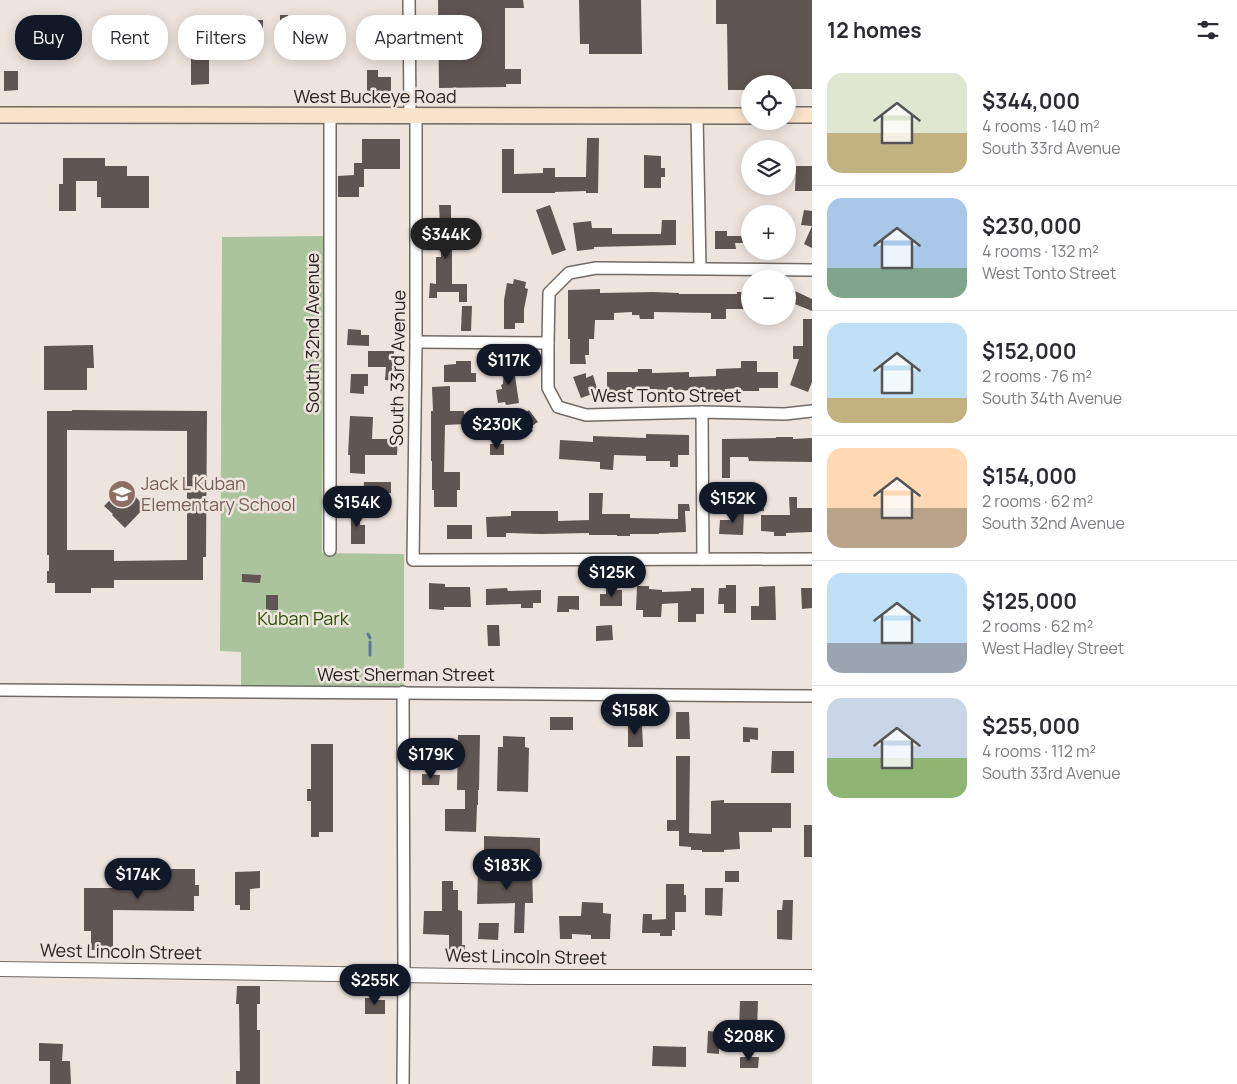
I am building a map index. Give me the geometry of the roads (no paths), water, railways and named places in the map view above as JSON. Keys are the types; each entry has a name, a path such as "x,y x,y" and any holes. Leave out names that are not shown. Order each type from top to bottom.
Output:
{"main road":[{"path":"796,115 812,115"},
{"name":"West Buckeye Road","path":"0,116 741,116"}],"street":[{"name":"South 33rd Avenue","path":"409,0 413,116 416,342 413,560 704,559"},
{"name":"South 32nd Avenue","path":"330,116 330,550"},
{"path":"697,116 700,268"},
{"name":"West Tonto Street","path":"812,270 596,268 569,273 549,293 548,343 548,388 558,407 586,415 702,412 785,414 812,411"},
{"path":"416,342 548,343"},
{"path":"702,412 704,559 812,559"},
{"name":"West Sherman Street","path":"0,690 812,696"},
{"path":"403,692 403,1084"},
{"name":"West Lincoln Street","path":"0,969 532,977 812,976"}],"waterway":[{"path":"368,634 370,638"},
{"path":"370,642 370,655"}],"place":[{"name":"Jack L Kuban Elementary School","path":"122,494"}],"park label":[{"name":"Kuban Park","path":"303,619"}]}
